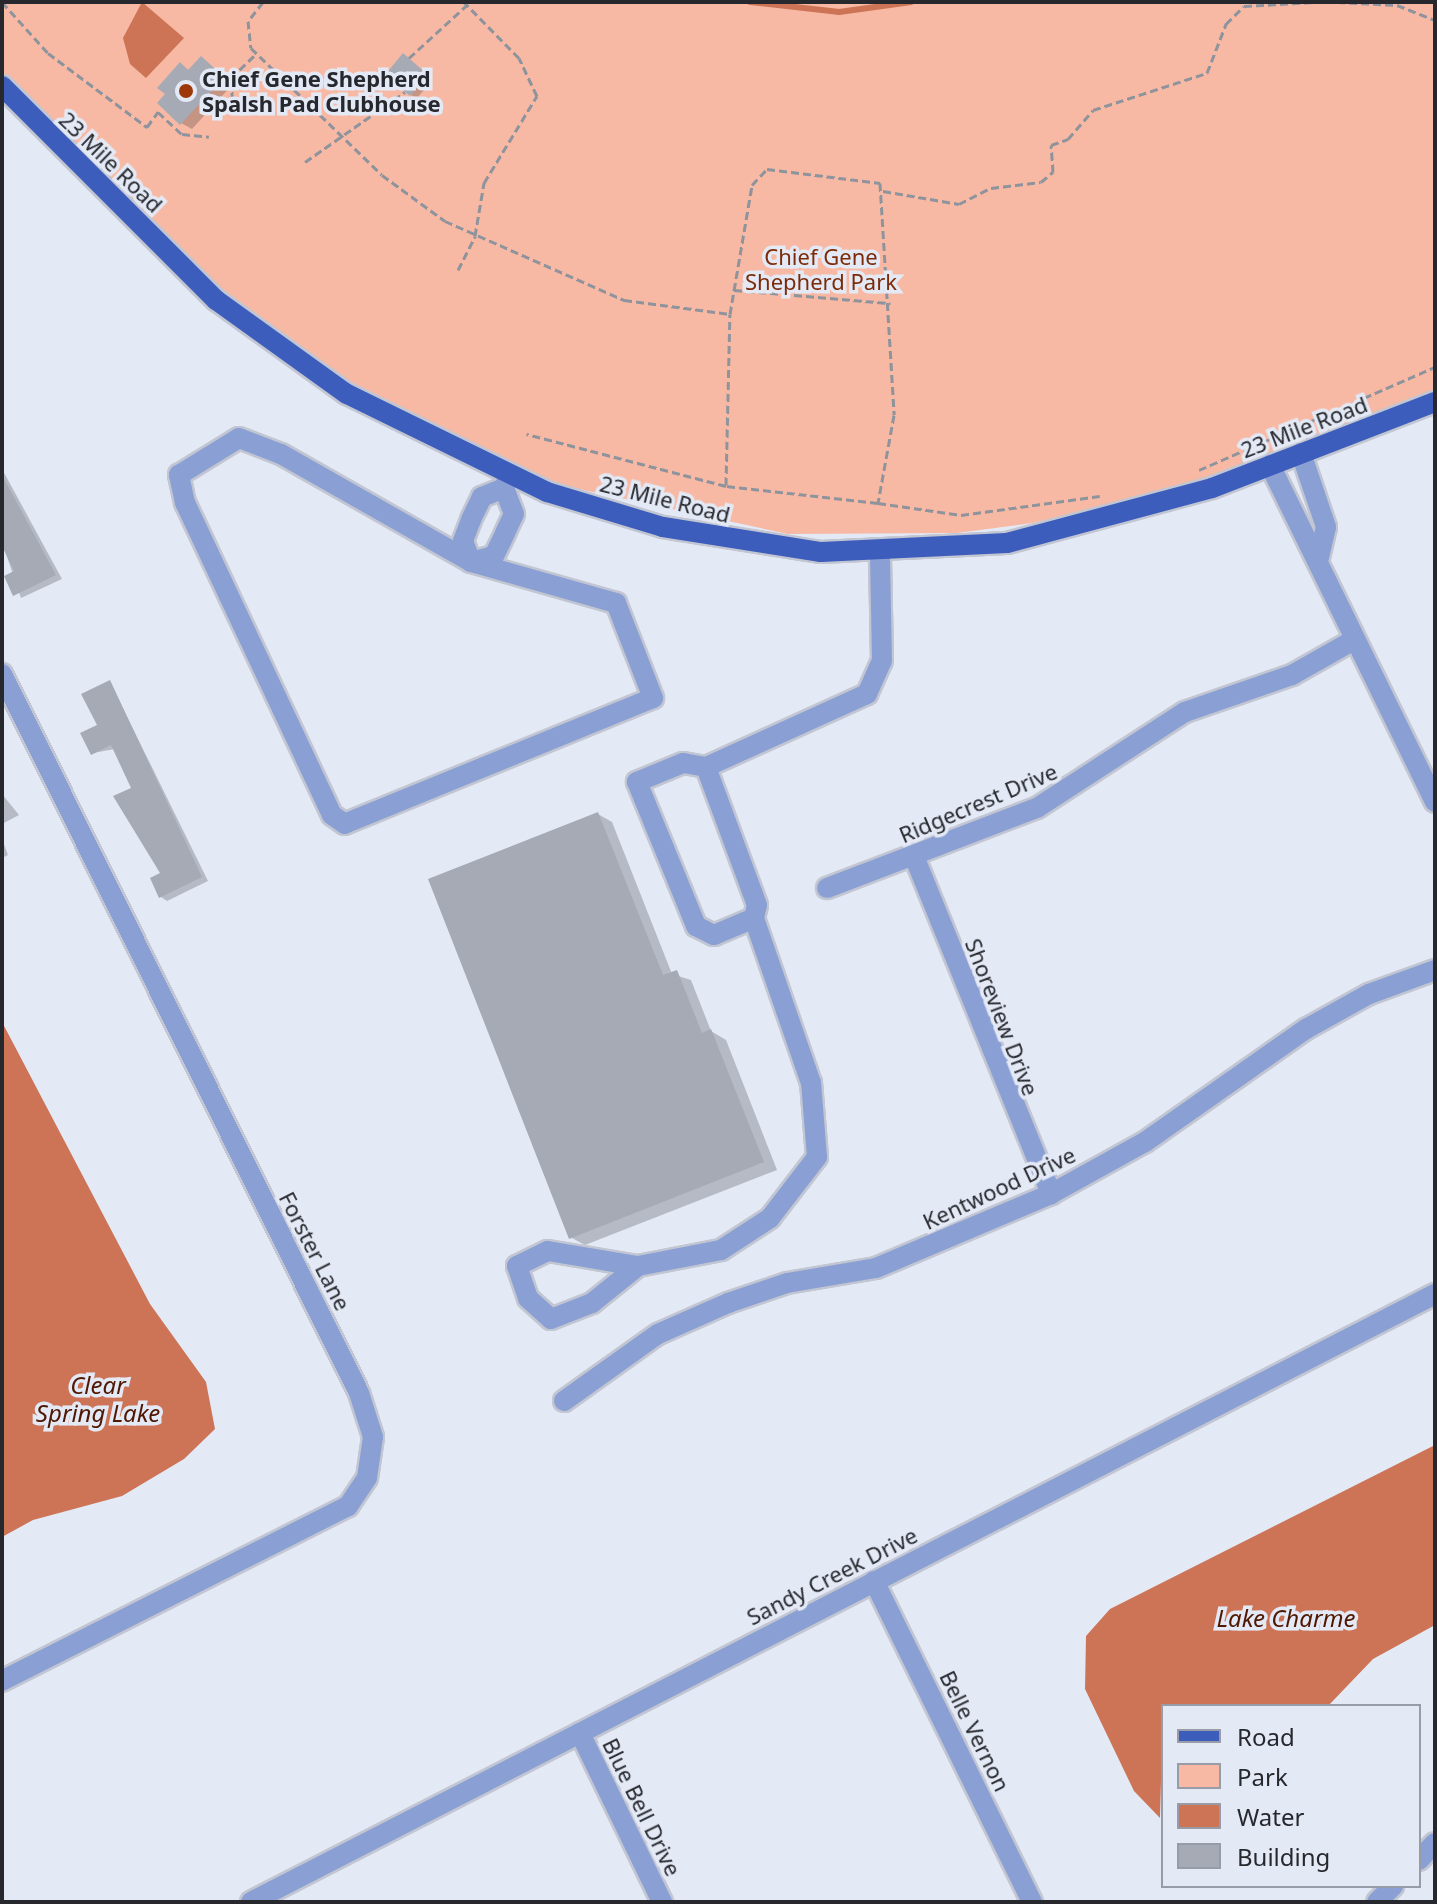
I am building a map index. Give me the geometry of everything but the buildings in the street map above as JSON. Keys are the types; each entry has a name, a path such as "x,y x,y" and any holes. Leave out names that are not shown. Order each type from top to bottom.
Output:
{"main road":[{"name":"23 Mile Road","path":"2,86 216,300 347,394 506,481 663,527 773,549 880,552 1056,534 1270,465 1435,402"}],"street":[{"path":"471,562 463,541 471,520 482,497 506,481 514,514 494,556 471,562 239,438 179,475 185,503 332,815 345,824 653,698 616,603 471,562"},
{"path":"1301,453 1326,527 1319,558"},
{"path":"1270,465 1301,539 1319,558 1352,641 1435,802"},
{"path":"754,918 714,935 696,926 637,782 683,763 706,767 867,694 882,661 880,552"},
{"name":"Ridgecrest Drive","path":"827,888 1037,808 1185,712 1292,675 1352,641"},
{"name":"Forster Lane","path":"2,674 359,1393 373,1437 367,1478 348,1506 2,1681"},
{"path":"638,1266 592,1303 551,1319 528,1298 517,1266 548,1251 638,1266 721,1250 770,1218 817,1157 811,1083 754,918 754,892 706,767"},
{"name":"Shoreview Drive","path":"914,856 1051,1194"},
{"name":"Kentwood Drive","path":"564,1401 658,1334 728,1303 876,1268 1051,1194 1145,1142 1306,1029 1369,994 1435,970"},
{"name":"Sandy Creek Drive","path":"251,1902 1435,1294"},
{"name":"Belle Vernon","path":"874,1581 1032,1902"},
{"name":"Blue Bell Drive","path":"580,1733 662,1902"},
{"path":"1421,1858 1435,1843"}],"path":[{"path":"2,2 48,53 147,127 158,112 182,134 209,137"},
{"path":"263,2 245,37 256,54 341,137 417,201 475,236 624,300 730,314"},
{"path":"726,486 730,314 758,175 773,168 871,178 883,191 959,204 991,188 1052,176 1051,145 1068,139 1093,110 1207,73 1226,24 1244,6 1315,2"},
{"path":"1337,2 1397,5 1435,20"},
{"path":"409,58 466,4 519,58 537,96 484,183 475,236 458,270"},
{"path":"233,112 231,78 256,54"},
{"path":"305,162 405,92"},
{"path":"878,503 893,446 890,303 883,191"},
{"path":"733,290 890,303"},
{"path":"1186,474 1435,367"},
{"path":"527,434 726,486 961,515 1115,494"}],"green space":[{"name":"Chief Gene Shepherd Park","path":"2,2 1435,2 1435,392 1210,480 1033,523 957,533 788,534 551,483 477,453 339,379 221,293 2,74"}],"water":[{"path":"142,2 184,38 146,78 130,64 123,38"},
{"name":"Clear Spring Lake","path":"2,1022 150,1304 206,1382 215,1429 184,1459 122,1496 33,1520 2,1537"},
{"name":"Lake Charme","path":"1435,1445 1435,1625 1373,1659 1330,1704 1161,1704 1160,1818 1134,1791 1085,1689 1086,1636 1110,1609"}],"waterway":[{"path":"750,2 839,12 911,2"}],"place":[{"name":"Chief Gene Shepherd Spalsh Pad Clubhouse","path":"186,91"}]}
